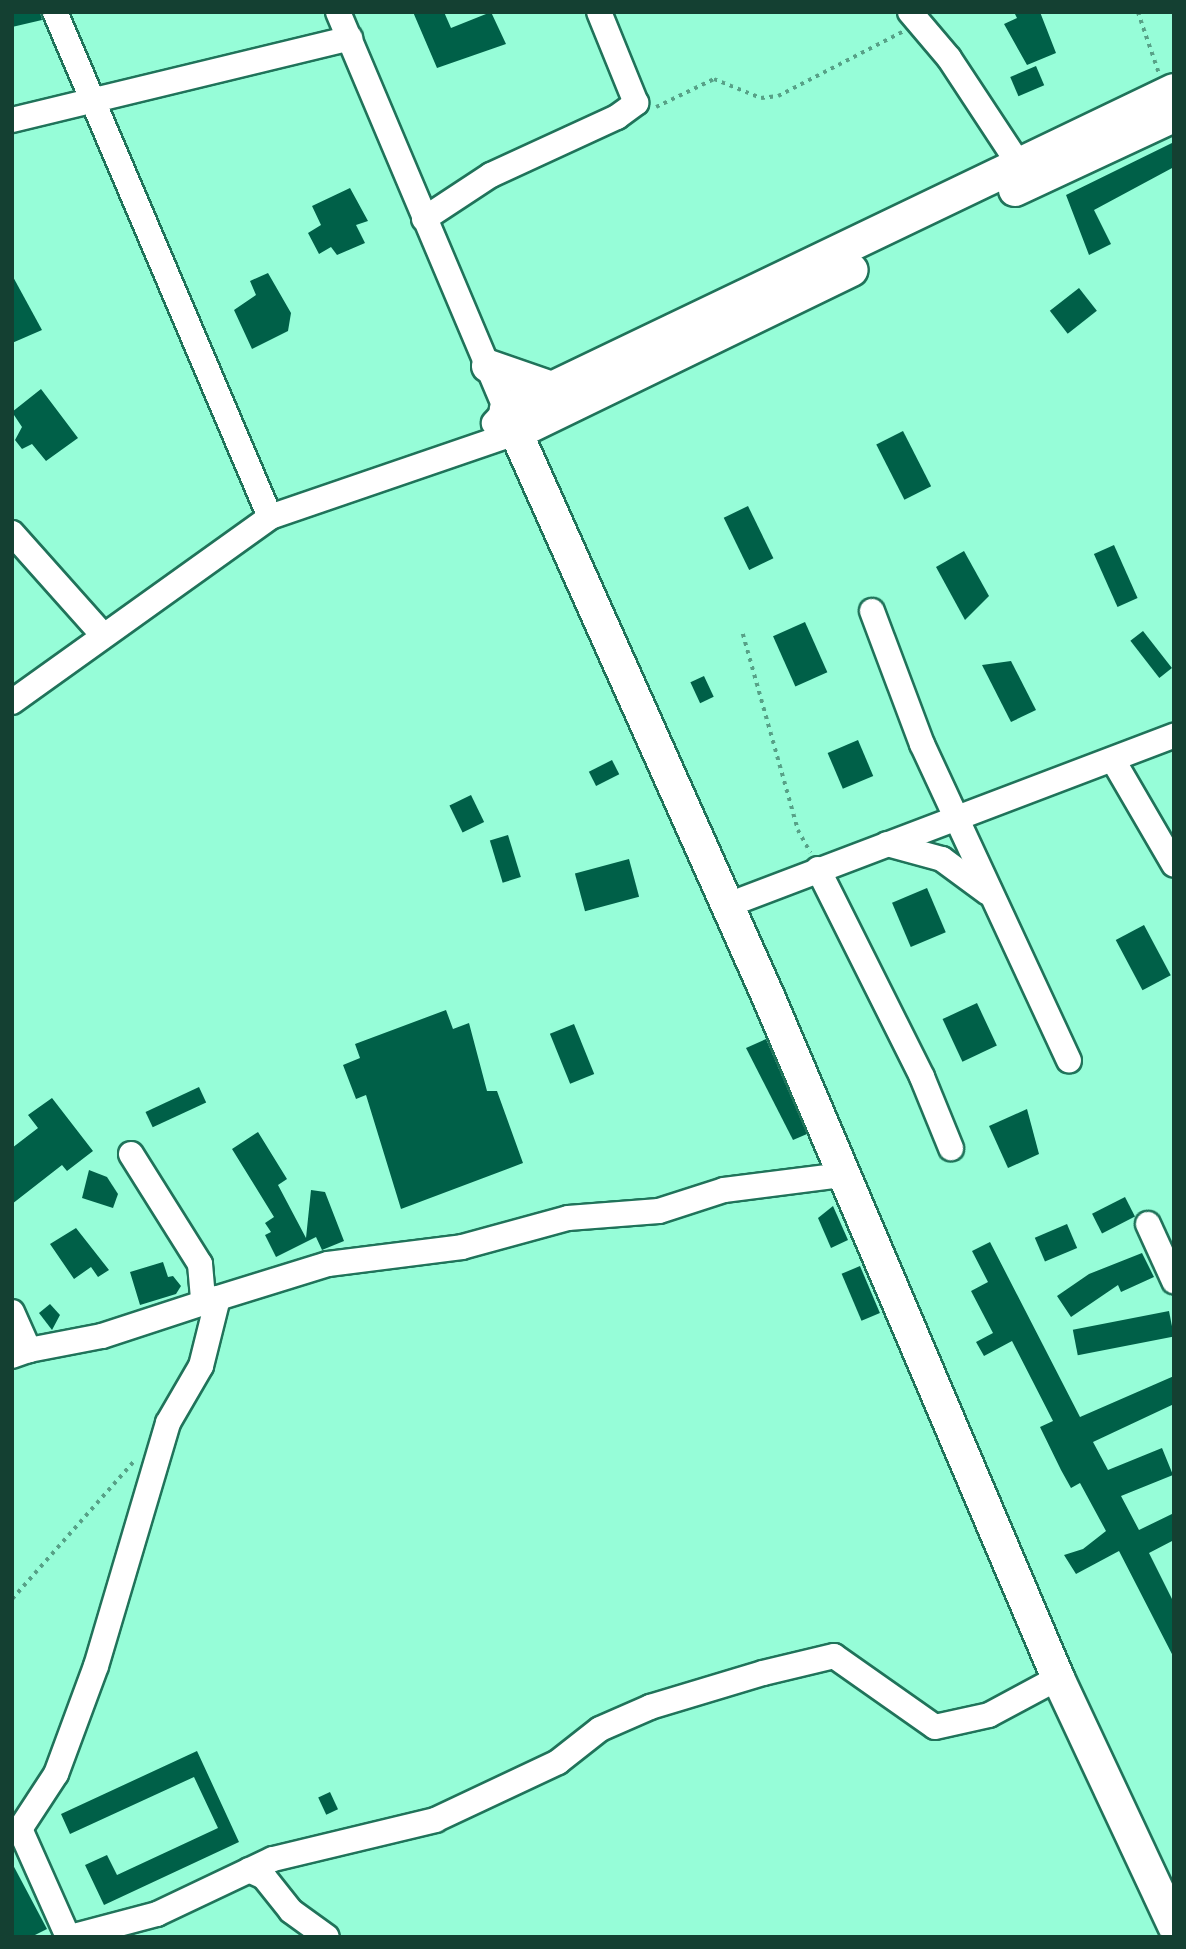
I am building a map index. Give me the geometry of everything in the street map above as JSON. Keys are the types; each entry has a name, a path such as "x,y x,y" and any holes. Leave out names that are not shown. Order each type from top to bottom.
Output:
{"main road":[{"path":"910,229 1019,164 1171,100"},
{"path":"1171,100 511,422 727,905 1058,1678 1174,1926"},
{"path":"488,366 557,400"},
{"path":"533,470 557,400"}],"street":[{"path":"55,12 270,517"},
{"path":"12,702 270,517 470,449 511,422 338,12"},
{"path":"424,219 491,175 617,117 636,103 638,96 599,12"},
{"path":"915,18 1019,164"},
{"path":"12,120 350,38"},
{"path":"12,533 103,635"},
{"path":"872,611 922,744 960,816 991,895 1069,1061"},
{"path":"727,905 818,868 1174,736"},
{"path":"1113,760 1174,865"},
{"path":"887,844 942,859 991,895"},
{"path":"818,868 922,1077 951,1148"},
{"path":"131,1154 200,1264 210,1299 201,1366 168,1423 137,1540 92,1678 56,1774 20,1829 69,1937 157,1914 273,1859 435,1820 558,1762 600,1729 650,1707 816,1659 834,1656 935,1727 989,1715 1058,1678"},
{"path":"12,1312 21,1353 102,1336 210,1299 328,1264 462,1247 568,1218 659,1211 724,1190 843,1175"},
{"path":"1148,1224 1174,1281"},
{"path":"250,1870 264,1877 291,1911 327,1937"}],"path":[{"path":"1138,12 1171,100"},
{"path":"636,103 658,107 714,79 761,98 778,96 915,18"},
{"path":"743,634 798,830 818,868"},
{"path":"12,1599 138,1458"}],"building":[{"path":"12,12 40,12 42,20 12,27"},
{"path":"413,12 444,12 451,28 491,12 506,44 437,68"},
{"path":"1014,12 1040,12 1056,53 1027,65 1004,24 1017,18"},
{"path":"1036,66 1044,85 1018,96 1010,77"},
{"path":"1174,142 1174,167 1094,210 1111,244 1089,255 1066,195"},
{"path":"350,188 368,221 356,225 365,243 337,255 331,247 319,254 308,233 321,225 312,206"},
{"path":"268,273 291,313 288,331 252,349 234,310 256,295 250,281"},
{"path":"12,275 42,330 12,343"},
{"path":"1079,288 1097,311 1068,334 1050,311"},
{"path":"41,389 78,438 46,461 32,444 22,449 15,440 22,427 12,412"},
{"path":"903,431 931,486 904,500 876,445"},
{"path":"748,506 773,558 749,570 724,518"},
{"path":"1114,545 1138,598 1117,607 1094,554"},
{"path":"964,551 989,596 965,620 936,567"},
{"path":"805,622 827,672 795,686 773,636"},
{"path":"1143,631 1172,668 1159,678 1130,641"},
{"path":"1011,661 1036,710 1011,722 982,665"},
{"path":"704,676 714,697 700,703 690,682"},
{"path":"858,740 873,776 843,789 828,753"},
{"path":"612,760 619,774 596,786 589,772"},
{"path":"471,795 484,822 463,832 449,806"},
{"path":"508,835 521,877 503,883 490,841"},
{"path":"629,859 639,897 585,911 575,873"},
{"path":"927,888 946,932 911,947 892,903"},
{"path":"1144,925 1171,975 1143,990 1116,940"},
{"path":"977,1003 997,1046 962,1062 943,1019"},
{"path":"446,1010 453,1029 469,1023 487,1091 497,1091 523,1163 401,1209 366,1095 356,1099 343,1065 360,1058 355,1044"},
{"path":"574,1024 594,1074 570,1084 550,1034"},
{"path":"766,1039 807,1134 793,1140 746,1048"},
{"path":"199,1087 206,1102 153,1127 146,1112"},
{"path":"52,1098 93,1151 67,1171 62,1165 12,1204 12,1148 38,1128 28,1115"},
{"path":"1027,1109 1039,1154 1008,1168 989,1126"},
{"path":"258,1132 287,1179 278,1185 306,1238 311,1190 325,1192 344,1241 322,1250 316,1237 276,1257 265,1235 271,1232 265,1223 274,1217 232,1149"},
{"path":"89,1170 107,1177 118,1194 113,1208 82,1198"},
{"path":"1125,1197 1135,1217 1102,1233 1092,1214"},
{"path":"833,1206 848,1240 831,1248 818,1218"},
{"path":"1067,1224 1077,1248 1045,1262 1035,1238"},
{"path":"76,1228 109,1270 98,1277 91,1267 74,1279 50,1244"},
{"path":"990,1242 1080,1417 1174,1376 1174,1404 1093,1442 1108,1470 1162,1448 1173,1475 1121,1496 1139,1530 1174,1513 1174,1540 1149,1553 1174,1603 1174,1658 1119,1551 1076,1574 1064,1555 1083,1549 1106,1531 1080,1483 1071,1488 1061,1470 1040,1427 1053,1421 1012,1341 984,1356 976,1342 993,1333 971,1291 988,1282 972,1251"},
{"path":"1142,1253 1154,1277 1121,1292 1118,1285 1071,1317 1057,1296 1089,1274"},
{"path":"163,1262 168,1277 173,1276 181,1286 176,1294 140,1305 130,1272"},
{"path":"860,1266 880,1313 862,1321 842,1274"},
{"path":"50,1304 60,1315 52,1330 39,1313"},
{"path":"1169,1311 1174,1337 1078,1355 1073,1330"},
{"path":"197,1751 239,1842 104,1905 85,1865 107,1855 117,1875 218,1828 194,1777 70,1834 61,1814"},
{"path":"330,1792 338,1809 326,1815 318,1797"},
{"path":"12,1863 47,1929 31,1937 12,1937"}]}
